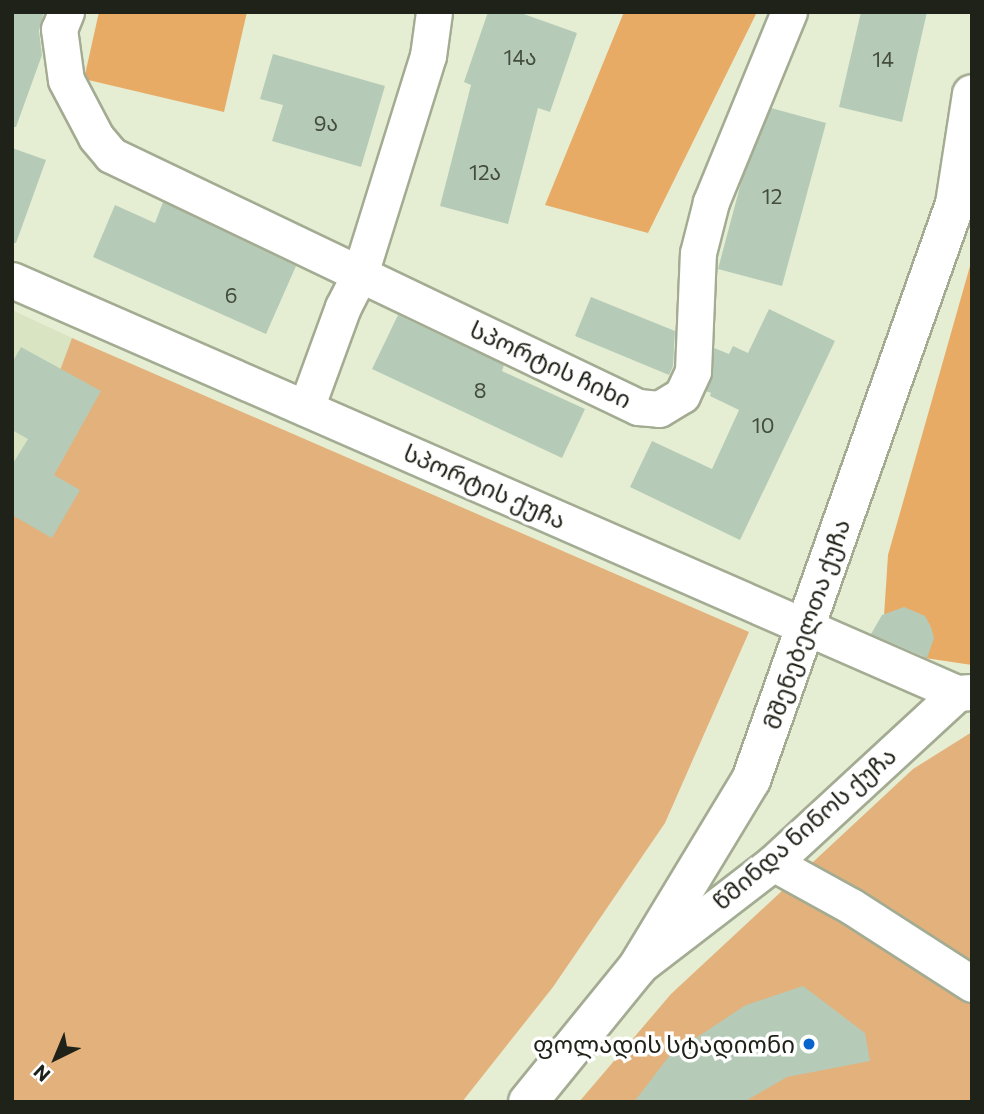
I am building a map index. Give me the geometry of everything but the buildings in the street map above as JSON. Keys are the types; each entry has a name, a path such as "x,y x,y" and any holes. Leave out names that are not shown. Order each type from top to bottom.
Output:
{"main road":[{"name":"მშენებელთა ქუჩა","path":"528,1102 637,968 751,780 955,204 972,93"}],"street":[{"path":"65,12 60,29 66,80 96,137 111,155 360,274"},
{"path":"306,408 344,307 360,274 428,56 435,12"},
{"name":"სპორტის ჩიხი","path":"360,274 638,407 659,409 671,404 682,395 693,371 698,253 711,202 789,12"},
{"name":"სპორტის ქუჩა","path":"12,280 806,627 964,693"},
{"name":"წმინდა ნინოს ქუჩა","path":"637,968 773,863 964,693"},
{"path":"773,863 851,906 972,984"}],"shaded area":[{"path":"99,12 247,12 224,112 84,79"},
{"path":"624,12 757,12 648,233 545,205"},
{"path":"972,259 972,665 925,658 884,616 888,555"},
{"path":"12,310 72,338 12,500"},
{"path":"72,338 749,632 665,823 553,987 462,1102 12,1102 12,500"},
{"path":"972,732 972,1102 579,1102 671,994 913,769"}],"place":[{"name":"ფოლადის სტადიონი","path":"809,1044"}]}
